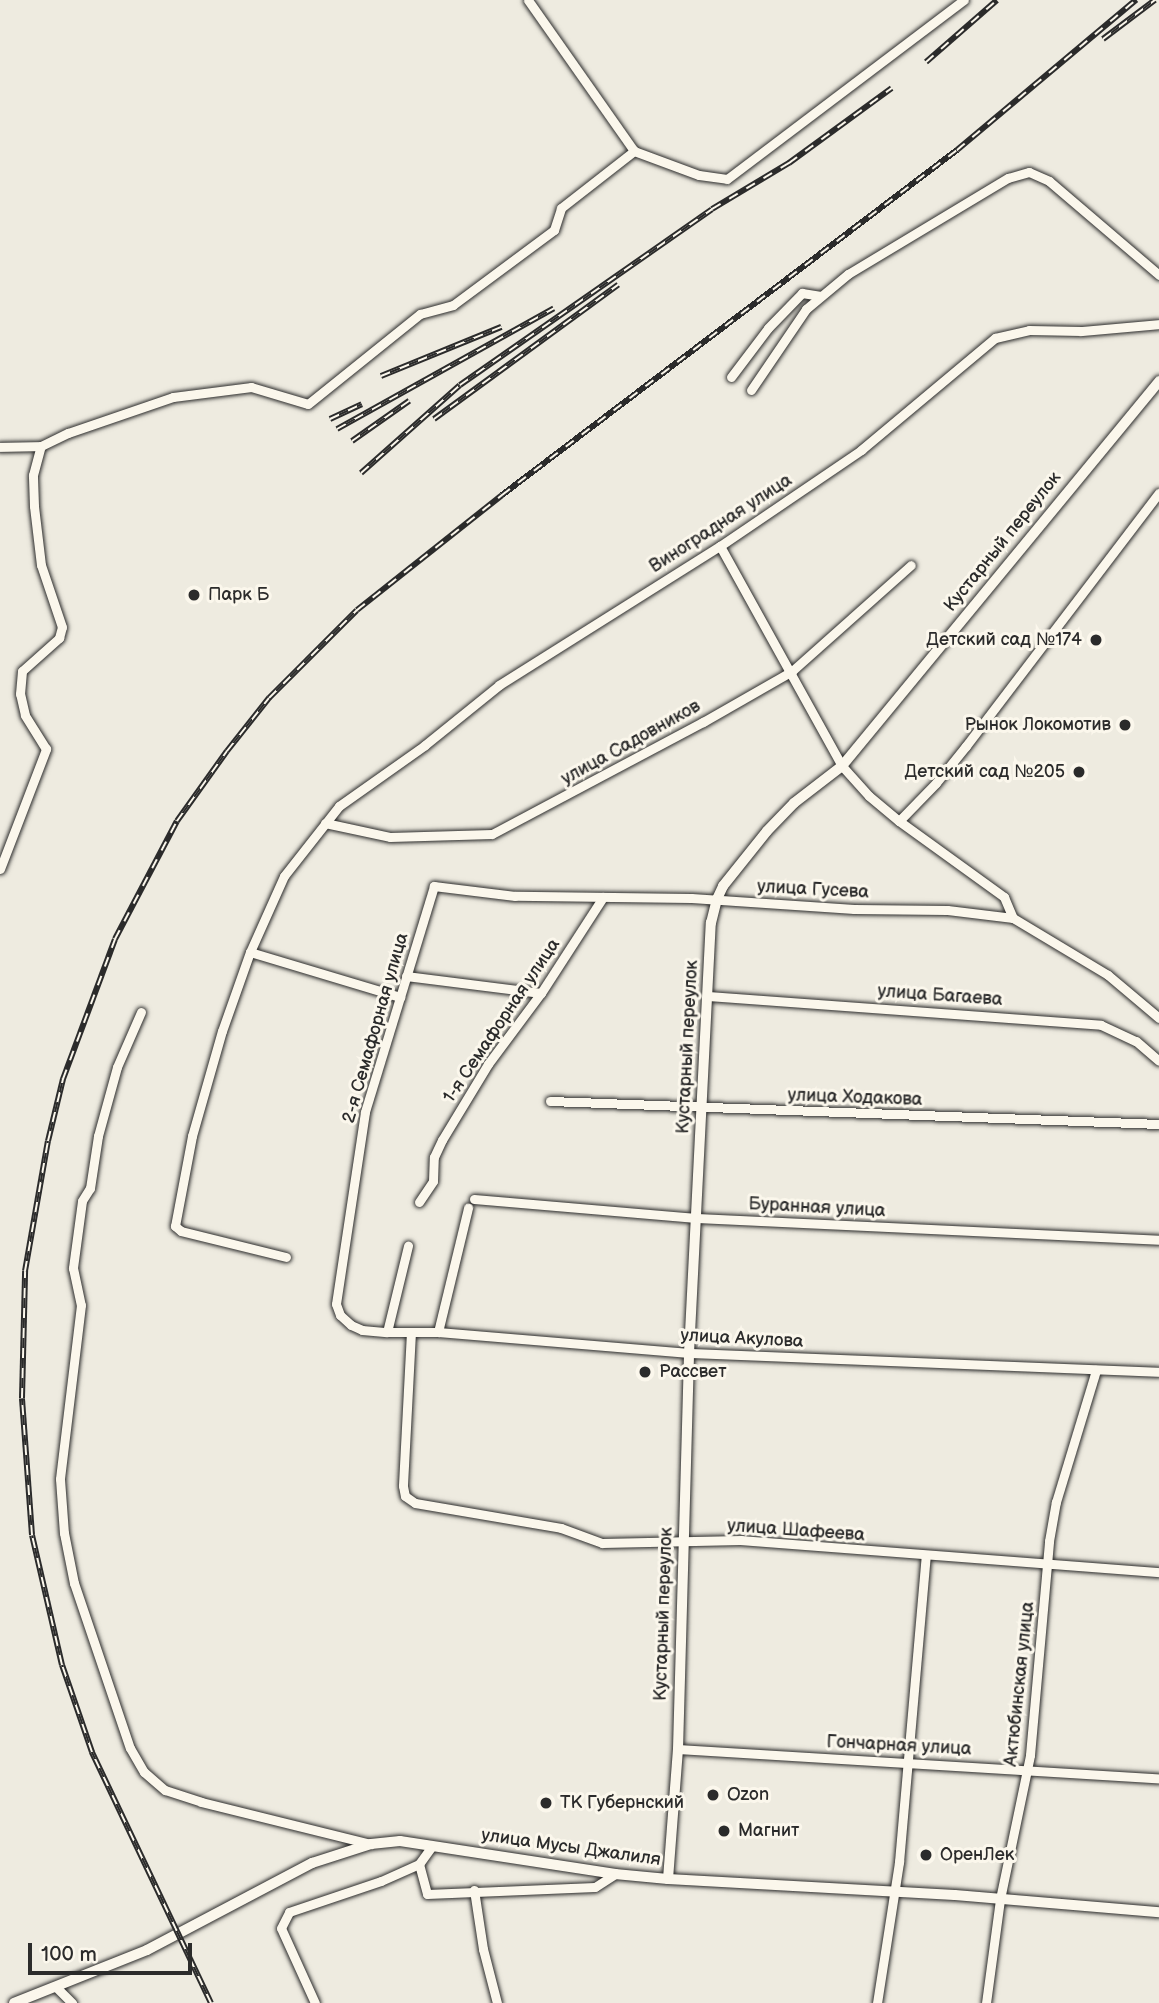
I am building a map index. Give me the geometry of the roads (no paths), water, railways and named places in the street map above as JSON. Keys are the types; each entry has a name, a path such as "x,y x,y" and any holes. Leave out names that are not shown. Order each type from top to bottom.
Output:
{"street":[{"path":"528,0 634,151 699,175 727,179 964,0"},
{"path":"0,447 41,446 68,433 173,397 251,387 308,404 420,314 453,305 554,230 561,208 634,151"},
{"path":"751,390 806,309 821,296 859,267 1008,178 1029,172 1049,181 1068,195 1159,275"},
{"path":"731,377 768,328 802,293 821,296"},
{"name":"Виноградная улица","path":"286,1257 181,1231 175,1226 192,1136 222,1031 250,952 284,876 339,806 425,745 499,685 720,546 861,450 995,338 1029,330 1081,331 1159,324"},
{"name":"Кустарный переулок","path":"668,1879 678,1749 689,1353 711,923 717,899 723,886 767,831 794,803 842,765 1159,381"},
{"path":"0,870 46,749 25,715 20,695 22,671 59,638 62,627 41,565 34,506 33,475 41,446"},
{"path":"899,821 936,783 966,746 1159,492"},
{"path":"720,546 842,765 869,796 899,821 1004,897 1013,918"},
{"name":"улица Садовников","path":"325,823 390,837 492,834 703,722 792,671 911,565"},
{"name":"улица Гусева","path":"434,886 515,896 717,899 854,909 947,910 1013,918 1108,975 1159,1018"},
{"name":"2-я Семафорная улица","path":"336,1304 365,1112 434,886"},
{"name":"1-я Семафорная улица","path":"419,1202 433,1181 434,1157 442,1140 488,1064 541,993 603,897"},
{"path":"250,952 400,998"},
{"path":"406,976 541,993"},
{"name":"улица Багаева","path":"708,996 1101,1025 1136,1041 1159,1061"},
{"path":"141,1012 117,1067 98,1136 90,1188 82,1201 73,1268 81,1305 60,1479 64,1533 74,1583 130,1748 144,1772 165,1790 201,1802 371,1844"},
{"name":"улица Ходакова","path":"550,1101 702,1109 1159,1124"},
{"name":"Буранная улица","path":"474,1199 696,1219 1159,1240"},
{"path":"438,1332 468,1208"},
{"path":"387,1332 408,1246"},
{"name":"улица Акулова","path":"336,1304 340,1315 362,1330 438,1332 689,1353 1159,1372"},
{"name":"улица Шафеева","path":"411,1332 403,1486 405,1496 415,1503 561,1528 602,1543 741,1540 1159,1572"},
{"name":"Актюбинская улица","path":"986,2003 1000,1899 1028,1769 1056,1502 1096,1370"},
{"path":"877,2003 892,1893 899,1862 926,1555"},
{"name":"Гончарная улица","path":"678,1749 1159,1778"},
{"name":"улица Мусы Джалиля","path":"14,2003 146,1950 312,1863 371,1844 400,1841 615,1874 668,1879 1000,1899 1159,1912"},
{"path":"315,2003 281,1928 289,1912 381,1881 419,1864 432,1846"},
{"path":"419,1864 427,1894 474,1889 556,1891 595,1887 615,1874"},
{"path":"474,1889 483,1949 497,2003"},
{"path":"56,1987 72,2003"}],"railway":[{"path":"926,62 997,0"},
{"path":"211,2003 92,1752 62,1665 32,1535 22,1398 25,1271 48,1141 63,1079 115,939 177,821 227,751 269,698 357,610 502,495 957,150 1136,0"},
{"path":"1103,39 1155,0"},
{"path":"361,473 460,385 712,209 789,163 892,88"},
{"path":"434,419 618,285"},
{"path":"337,429 554,308"},
{"path":"381,376 501,327"},
{"path":"352,441 409,401"},
{"path":"330,419 362,404"}],"place":[{"name":"Парк Б","path":"194,595"},
{"name":"Детский сад №174","path":"1096,640"},
{"name":"Рынок Локомотив","path":"1125,725"},
{"name":"Детский сад №205","path":"1079,772"},
{"name":"Рассвет","path":"645,1372"},
{"name":"Ozon","path":"713,1795"},
{"name":"ТК Губернский","path":"546,1803"},
{"name":"Магнит","path":"724,1831"},
{"name":"ОренЛек","path":"926,1855"}]}
